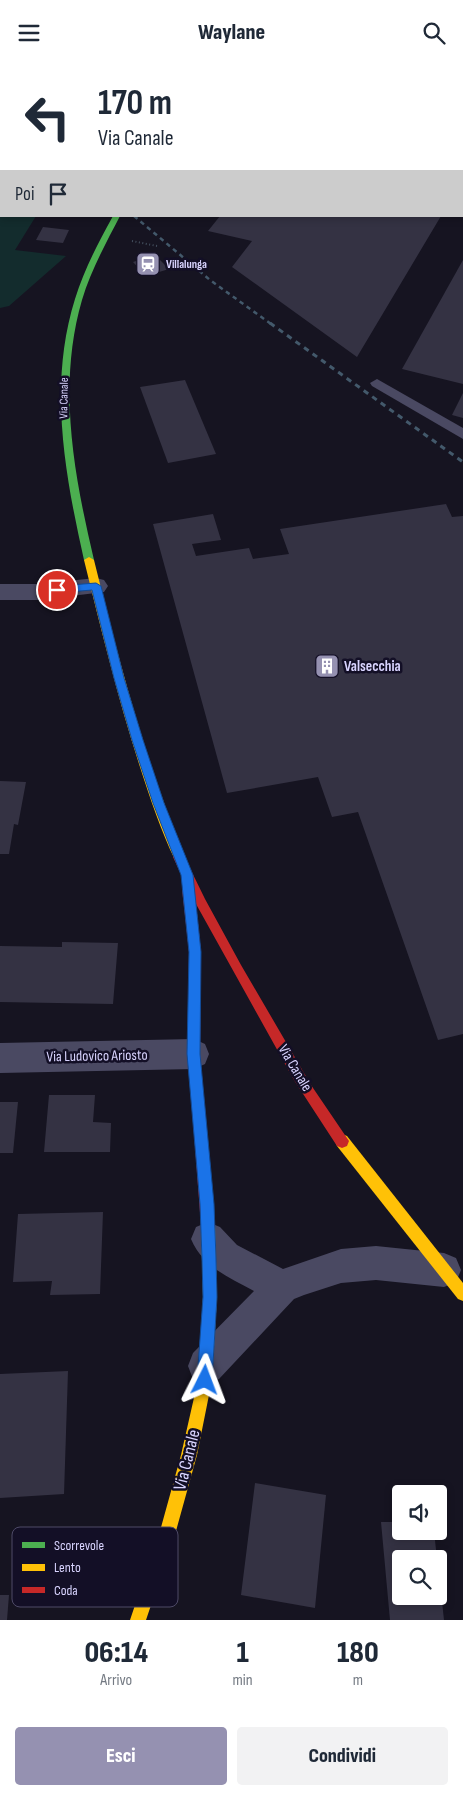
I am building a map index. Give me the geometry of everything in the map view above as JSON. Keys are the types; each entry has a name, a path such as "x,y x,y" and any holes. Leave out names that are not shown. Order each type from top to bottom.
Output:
{"main road":[{"name":"Via Canale","path":"116,217 102,238 81,291 67,344 63,383 63,422 68,469 119,678 138,740 159,803 187,875 234,967 327,1122 453,1282"},
{"name":"Via Canale","path":"169,1527 189,1455 205,1380 210,1297 208,1239 194,1054 195,952 187,875"},
{"name":"Via Canale","path":"138,1620 142,1607"}],"street":[{"path":"0,592 38,592 96,586"},
{"name":"Via Ludovico Ariosto","path":"0,1058 194,1054"},
{"path":"208,1239 225,1257 282,1287"},
{"path":"206,1366 282,1287 304,1278 341,1266 376,1263 453,1282"}],"lane":[{"path":"377,383 463,434"}],"green space":[{"path":"0,217 35,217 15,250 66,256 9,306 0,308"}],"building":[{"path":"219,217 440,217 357,357 232,267 252,241 208,231"},
{"path":"43,227 69,230 63,243 36,240"},
{"path":"155,255 169,269 146,276 133,262"},
{"path":"463,260 463,384 402,369"},
{"path":"185,380 216,454 168,463 140,387"},
{"path":"463,393 463,418 452,415"},
{"name":"Valsecchia","path":"446,504 452,517 463,516 463,1034 438,1040 358,812 332,817 318,777 227,793 153,524 213,514 221,540 192,544 196,556 249,548 253,559 289,554 280,529"},
{"path":"0,781 26,782 18,825 14,824 9,854 0,854"},
{"path":"62,942 118,943 113,1004 0,1002 0,946 62,947"},
{"path":"49,1095 95,1095 93,1122 111,1123 110,1152 44,1152"},
{"path":"0,1102 18,1102 13,1153 0,1153"},
{"path":"103,1212 100,1294 50,1295 52,1281 13,1282 18,1214"},
{"path":"68,1371 64,1494 0,1498 0,1374"},
{"path":"255,1483 326,1495 315,1608 241,1595"},
{"path":"381,1522 392,1522 392,1540 435,1540 436,1550 392,1550 392,1605 442,1605 444,1620 390,1620"},
{"path":"0,1595 9,1595 7,1620 0,1620"}],"railway":[{"path":"135,217 210,280 271,324"},
{"path":"270,323 463,462"}],"traffic: fast":[{"path":"89,560 71,471 66,427 65,384 69,342 78,300 94,258 116,217"}],"traffic: slow":[{"path":"89,560 139,748 164,821 179,857"},
{"path":"342,1141 463,1294"},
{"path":"169,1527 189,1455 205,1380 210,1297 208,1226"},
{"path":"138,1620 142,1607"}],"traffic: jam":[{"path":"179,857 212,925 237,969 307,1089 342,1141"},
{"path":"188,889 195,952 194,1054 208,1226"}],"place":[{"name":"Villalunga","path":"148,264"},
{"name":"Valsecchia","path":"327,666"}],"route":[{"path":"57,590 96,586 119,678 138,740 159,803 187,875 195,952 194,1054 207,1204 209,1259 210,1297 205,1380"}]}
